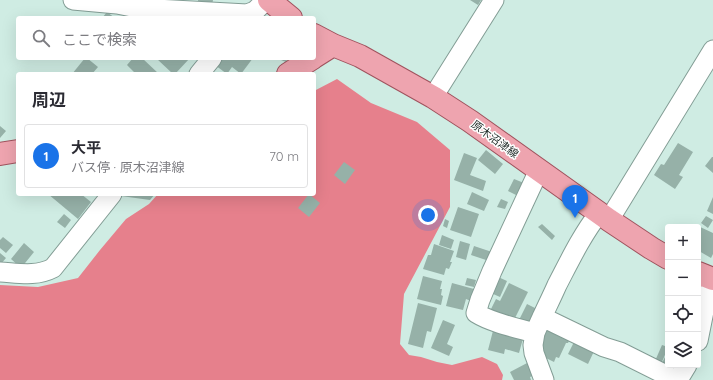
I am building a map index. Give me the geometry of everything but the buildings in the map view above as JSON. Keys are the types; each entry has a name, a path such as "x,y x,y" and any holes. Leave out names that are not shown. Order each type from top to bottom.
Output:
{"main road":[{"path":"267,0 288,16"},
{"name":"原木沼津線","path":"316,36 360,56 433,97 470,121 604,217 665,256"},
{"path":"316,57 333,45"},
{"path":"291,72 311,60"},
{"path":"0,154 16,151"},
{"path":"701,274 713,280"}],"street":[{"path":"73,0 117,4 137,8 245,16 255,11 267,0"},
{"path":"433,97 494,0"},
{"path":"544,380 534,353 533,346 539,325 565,269 587,228 604,217 713,50"},
{"path":"201,72 210,60"},
{"path":"539,170 492,271 476,313 480,316 506,325 539,325 620,352 677,380 685,368"},
{"path":"0,272 37,274 46,272 53,268 110,196"},
{"path":"700,332 713,280"}],"shaded area":[{"path":"337,79 371,103 417,122 450,150 450,207 404,294 400,344 409,355 452,365 482,357 497,364 503,375 502,380 0,380 0,285 38,287 78,278 126,219 149,204 156,196 316,196 316,90"}],"place":[{"name":"大平","path":"575,218"}]}
